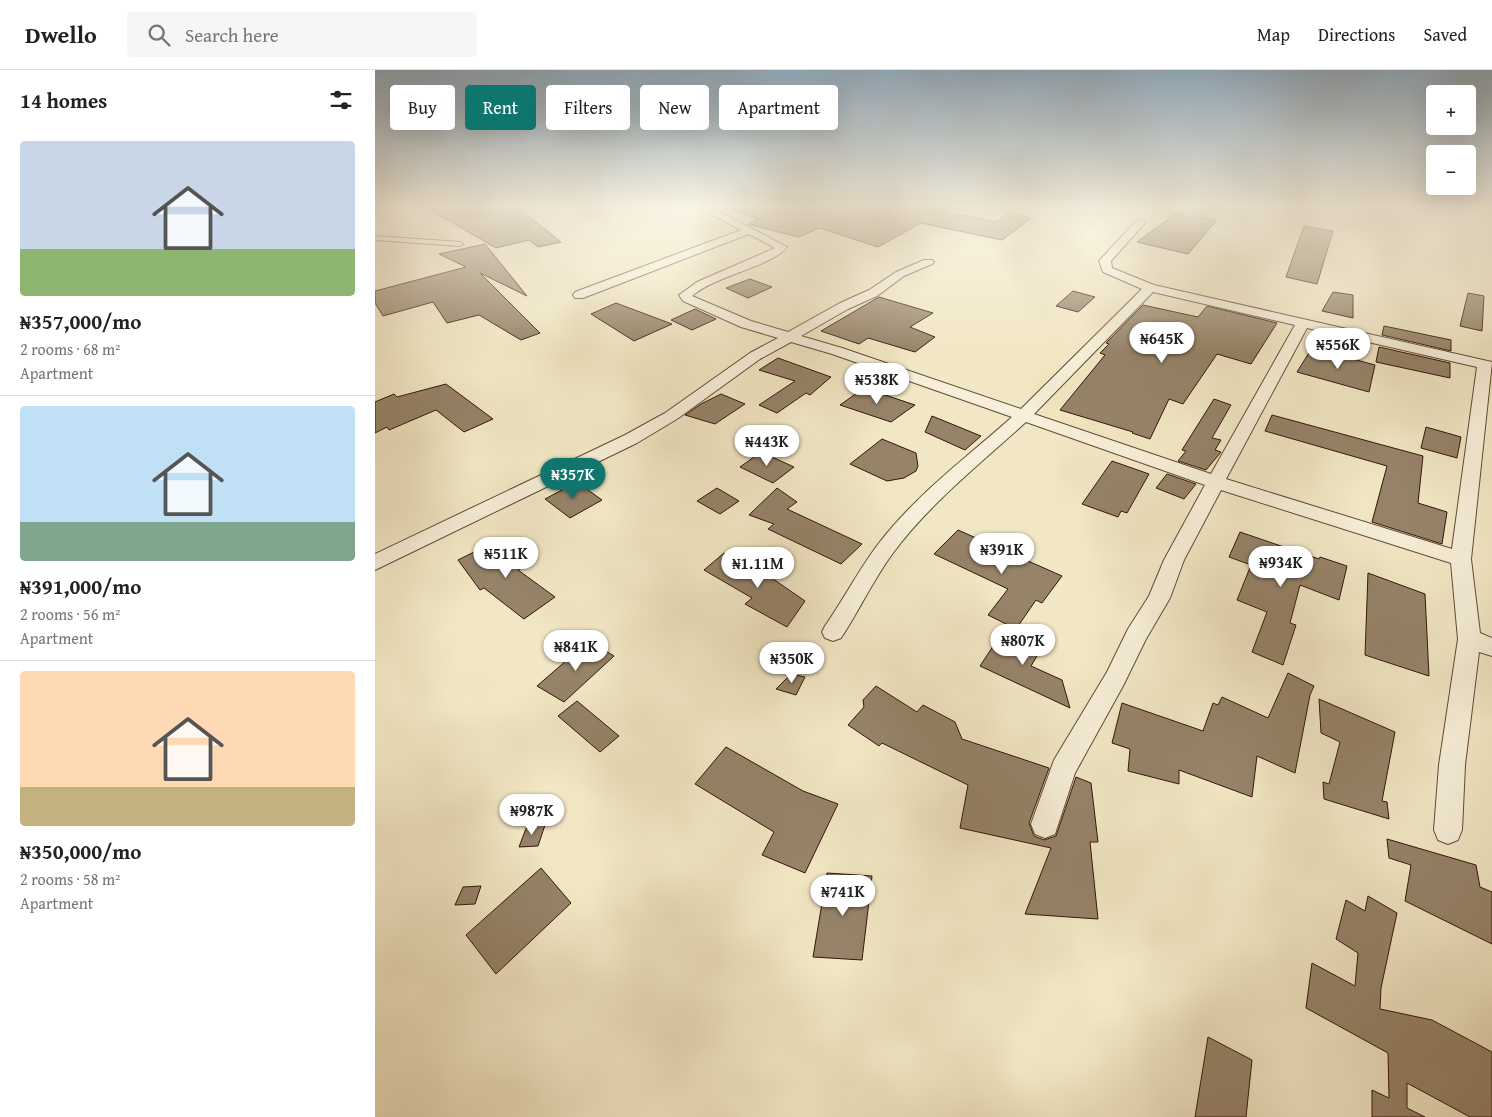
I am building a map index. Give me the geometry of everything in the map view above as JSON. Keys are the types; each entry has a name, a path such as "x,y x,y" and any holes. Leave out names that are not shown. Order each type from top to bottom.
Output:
{"street":[{"path":"579,295 682,256"},
{"path":"767,256 701,284 685,295 687,298 721,314 789,338 837,351 1216,482 1461,559"},
{"path":"1110,256 1105,261 1107,270 1150,288 1488,365 1461,559 1469,638 1452,765 1448,830"},
{"path":"375,563 631,439 671,416 755,356 844,306 873,294 888,281 900,274 928,262"},
{"path":"833,632 871,568 896,535 934,497 1023,416 1150,288"},
{"path":"1045,824 1063,769 1115,680 1136,635 1159,598 1174,560 1303,322"},
{"path":"1469,638 1492,647"}],"building":[{"path":"443,256 495,256 527,296 480,273 540,333 521,340 479,315 447,323 433,302 383,316 375,303 375,291 466,267"},
{"path":"1293,256 1325,256 1317,284 1286,277"},
{"path":"750,279 772,287 748,298 726,288"},
{"path":"1073,291 1095,297 1078,312 1056,306"},
{"path":"1333,292 1353,295 1353,318 1322,311"},
{"path":"1468,293 1484,296 1482,331 1460,326"},
{"path":"879,297 933,313 910,327 935,337 915,352 868,338 859,344 821,331"},
{"path":"616,303 672,324 634,341 591,314"},
{"path":"1143,305 1198,317 1207,306 1277,323 1251,364 1217,354 1183,404 1169,399 1150,439 1060,410 1105,355 1100,353 1109,344 1106,343"},
{"path":"695,309 716,319 692,330 671,320"},
{"path":"1384,326 1451,340 1451,351 1382,335"},
{"path":"1379,347 1450,363 1450,378 1376,362"},
{"path":"1312,348 1375,365 1369,392 1297,372"},
{"path":"778,358 831,377 810,395 806,393 777,413 759,405 795,381 759,370"},
{"path":"446,384 493,419 464,432 436,410 389,430 387,427 375,433 375,402 394,394 397,397"},
{"path":"864,388 915,405 891,422 840,405"},
{"path":"721,394 745,404 715,424 685,415 701,404"},
{"path":"1214,399 1231,405 1212,438 1221,440 1215,450 1221,452 1206,470 1178,461 1186,451 1182,450"},
{"path":"1272,415 1423,456 1418,503 1447,512 1442,544 1372,522 1387,466 1265,431"},
{"path":"932,416 981,436 965,450 925,432"},
{"path":"1426,427 1461,437 1457,458 1421,448"},
{"path":"882,439 916,453 918,466 916,471 904,478 887,481 850,464"},
{"path":"761,452 794,467 773,483 740,467"},
{"path":"1112,461 1149,474 1127,513 1121,511 1118,517 1082,504"},
{"path":"1167,474 1196,484 1184,499 1156,488"},
{"path":"577,482 602,500 570,518 545,499"},
{"path":"717,488 739,501 720,514 697,501"},
{"path":"777,488 797,502 787,509 862,544 841,564 768,529 774,524 749,515"},
{"path":"958,530 1062,576 1042,603 1036,600 1016,629 988,615 1008,589 934,554"},
{"path":"1240,532 1319,559 1320,557 1347,566 1339,600 1300,585 1290,623 1296,625 1283,665 1252,652 1267,612 1237,600 1251,565 1229,557"},
{"path":"492,543 535,562 518,570 555,597 524,619 484,588 480,590 458,560"},
{"path":"724,553 765,576 766,574 805,601 787,627 745,604 752,598 704,570"},
{"path":"1368,573 1425,594 1429,676 1365,655"},
{"path":"1005,628 1043,646 1031,666 1062,680 1070,708 980,666"},
{"path":"589,641 614,656 564,702 537,686"},
{"path":"1288,673 1314,686 1310,695 1295,773 1257,756 1252,797 1179,770 1179,784 1128,771 1130,749 1112,743 1122,703 1203,731 1213,703 1218,705 1222,697 1268,718"},
{"path":"791,674 805,677 796,695 776,689"},
{"path":"876,686 917,712 923,705 955,722 962,739 1049,768 1029,823 1034,836 1044,840 1056,836 1076,777 1091,783 1098,842 1090,842 1098,919 1025,914 1051,848 960,828 968,785 882,743 879,746 848,725 864,707 863,700"},
{"path":"1319,699 1395,732 1382,801 1387,802 1389,819 1324,799 1323,782 1329,784 1340,742 1321,733"},
{"path":"577,701 619,736 600,752 558,716"},
{"path":"726,747 803,791 838,804 805,873 762,855 774,832 695,784"},
{"path":"545,825 538,846 519,847 527,826"},
{"path":"1387,839 1476,865 1480,887 1492,892 1492,944 1405,901 1411,865 1389,858"},
{"path":"541,868 571,903 496,974 466,935"},
{"path":"827,873 872,876 862,960 813,957"},
{"path":"481,886 475,904 455,905 463,887"},
{"path":"1368,896 1397,913 1381,988 1380,1009 1432,1020 1492,1052 1492,1117 1470,1117 1407,1083 1407,1108 1425,1117 1372,1117 1372,1090 1389,1098 1388,1053 1306,1008 1312,963 1355,986 1358,953 1336,939 1346,900 1365,911"},
{"path":"1208,1037 1252,1060 1246,1117 1195,1117"}]}
